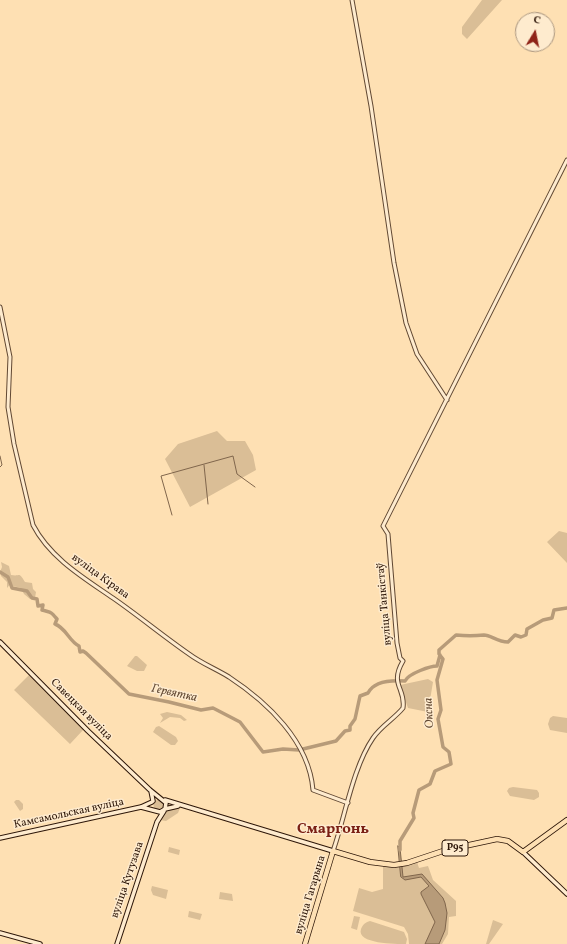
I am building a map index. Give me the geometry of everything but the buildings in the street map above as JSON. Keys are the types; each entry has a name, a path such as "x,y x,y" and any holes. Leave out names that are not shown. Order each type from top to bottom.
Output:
{"main road":[{"name":"Савецкая вуліца","path":"0,642 150,790 163,798 182,806 334,850"},
{"path":"150,790 157,822"},
{"path":"153,802 156,798 163,798 167,805 165,810 160,812 154,810"},
{"name":"Камсамольская вуліца","path":"0,838 141,807 153,802"},
{"name":"Савецкая вуліца","path":"165,810 182,806"},
{"name":"Камсамольская вуліца","path":"141,807 154,810"},
{"name":"вуліца Кутузава","path":"116,944 157,822 165,810"},
{"path":"567,820 523,852 567,894"},
{"name":"Р95","path":"334,850 370,862 398,865 446,850 496,839 508,841 523,852"},
{"name":"вуліца Гагарына","path":"305,944 334,850"},
{"path":"0,933 40,944"}],"street":[{"path":"352,0 371,106 394,263 406,323 417,354 447,400"},
{"path":"447,400 567,160"},
{"name":"вуліца Кірава","path":"0,307 10,357 8,406 14,444 33,525 38,535 60,559 87,580 190,655 224,674 247,690 285,725 300,749 310,773 313,790 348,803"},
{"name":"вуліца Танкістаў","path":"334,850 348,803 368,746 377,733 403,708 404,703 397,680 398,671 403,661 400,658 397,642 388,534 383,526 447,400"}],"shaded area":[{"path":"482,0 502,0 467,39 462,34 462,27"},
{"path":"217,431 227,441 245,441 253,455 256,470 190,507 165,459 178,444"},
{"path":"559,531 567,533 567,563 547,542"},
{"path":"1,562 9,566 11,575 20,575 25,582 32,583 33,589 36,592 35,598 30,599 24,594 21,588 13,586 11,583 7,588 7,582 1,576 0,572 2,567"},
{"path":"135,656 147,665 144,671 137,671 127,666"},
{"path":"29,675 84,729 70,744 14,690"},
{"path":"428,679 433,682 428,712 408,708 400,685"},
{"path":"167,712 181,715 187,720 184,721 180,718 170,717 160,723 163,718 160,714"},
{"path":"553,716 567,718 567,733 550,730 548,724 550,718"},
{"path":"159,726 176,737 178,741 175,745 171,745 153,732 156,727"},
{"path":"513,787 537,790 539,797 534,800 510,796 507,791 509,788"},
{"path":"19,800 23,804 23,809 20,811 14,802"},
{"path":"157,800 161,800 163,801 163,809 157,810 154,807 154,803"},
{"path":"174,808 180,808 178,813 166,821 160,820 165,812"},
{"path":"398,846 400,848 403,877 422,874 443,898 447,913 445,930 439,944 425,944 435,922 421,894 421,892 429,886 421,877 405,880 401,877"},
{"path":"169,847 180,850 179,855 168,852"},
{"path":"417,862 419,868 428,866 433,880 456,901 456,916 449,917 448,934 442,944 409,944 408,934 404,927 353,911 359,888 372,892 383,889 383,866 395,868"},
{"path":"152,886 168,890 166,899 153,895 151,890"},
{"path":"220,892 232,894 233,901 219,899"},
{"path":"189,911 202,914 200,920 188,917"},
{"path":"354,916 360,917 357,930 351,928"},
{"path":"493,920 503,924 489,944 486,944"},
{"path":"370,921 404,932 407,939 406,944 378,942 365,938 361,934 361,929 367,922"}],"waterway":[{"path":"0,456 2,465 0,467"},
{"path":"172,515 161,476 233,456 237,474 255,487"},
{"path":"204,465 208,504"},
{"name":"Гервятка","path":"0,572 8,577 12,588 27,591 32,598 37,599 38,606 43,605 42,610 55,616 57,619 55,624 62,628 79,646 80,652 83,651 86,653 129,694 201,710 213,708 240,722 263,752 283,749 299,750 336,741 345,731 350,730 350,726 355,719 360,696 368,693 374,686 384,682 405,681 415,673 437,666 440,655"},
{"name":"Оксна","path":"400,850 400,841 414,818 413,813 419,790 430,784 435,771 451,764 449,752 443,747 438,719 441,710 437,680 443,659 439,654 439,650 456,635 487,635 501,641 508,642 515,635 521,637 526,635 527,629 543,620 552,618 554,610 567,608"}],"district":[{"name":"Смаргонь","path":"333,830"}]}
